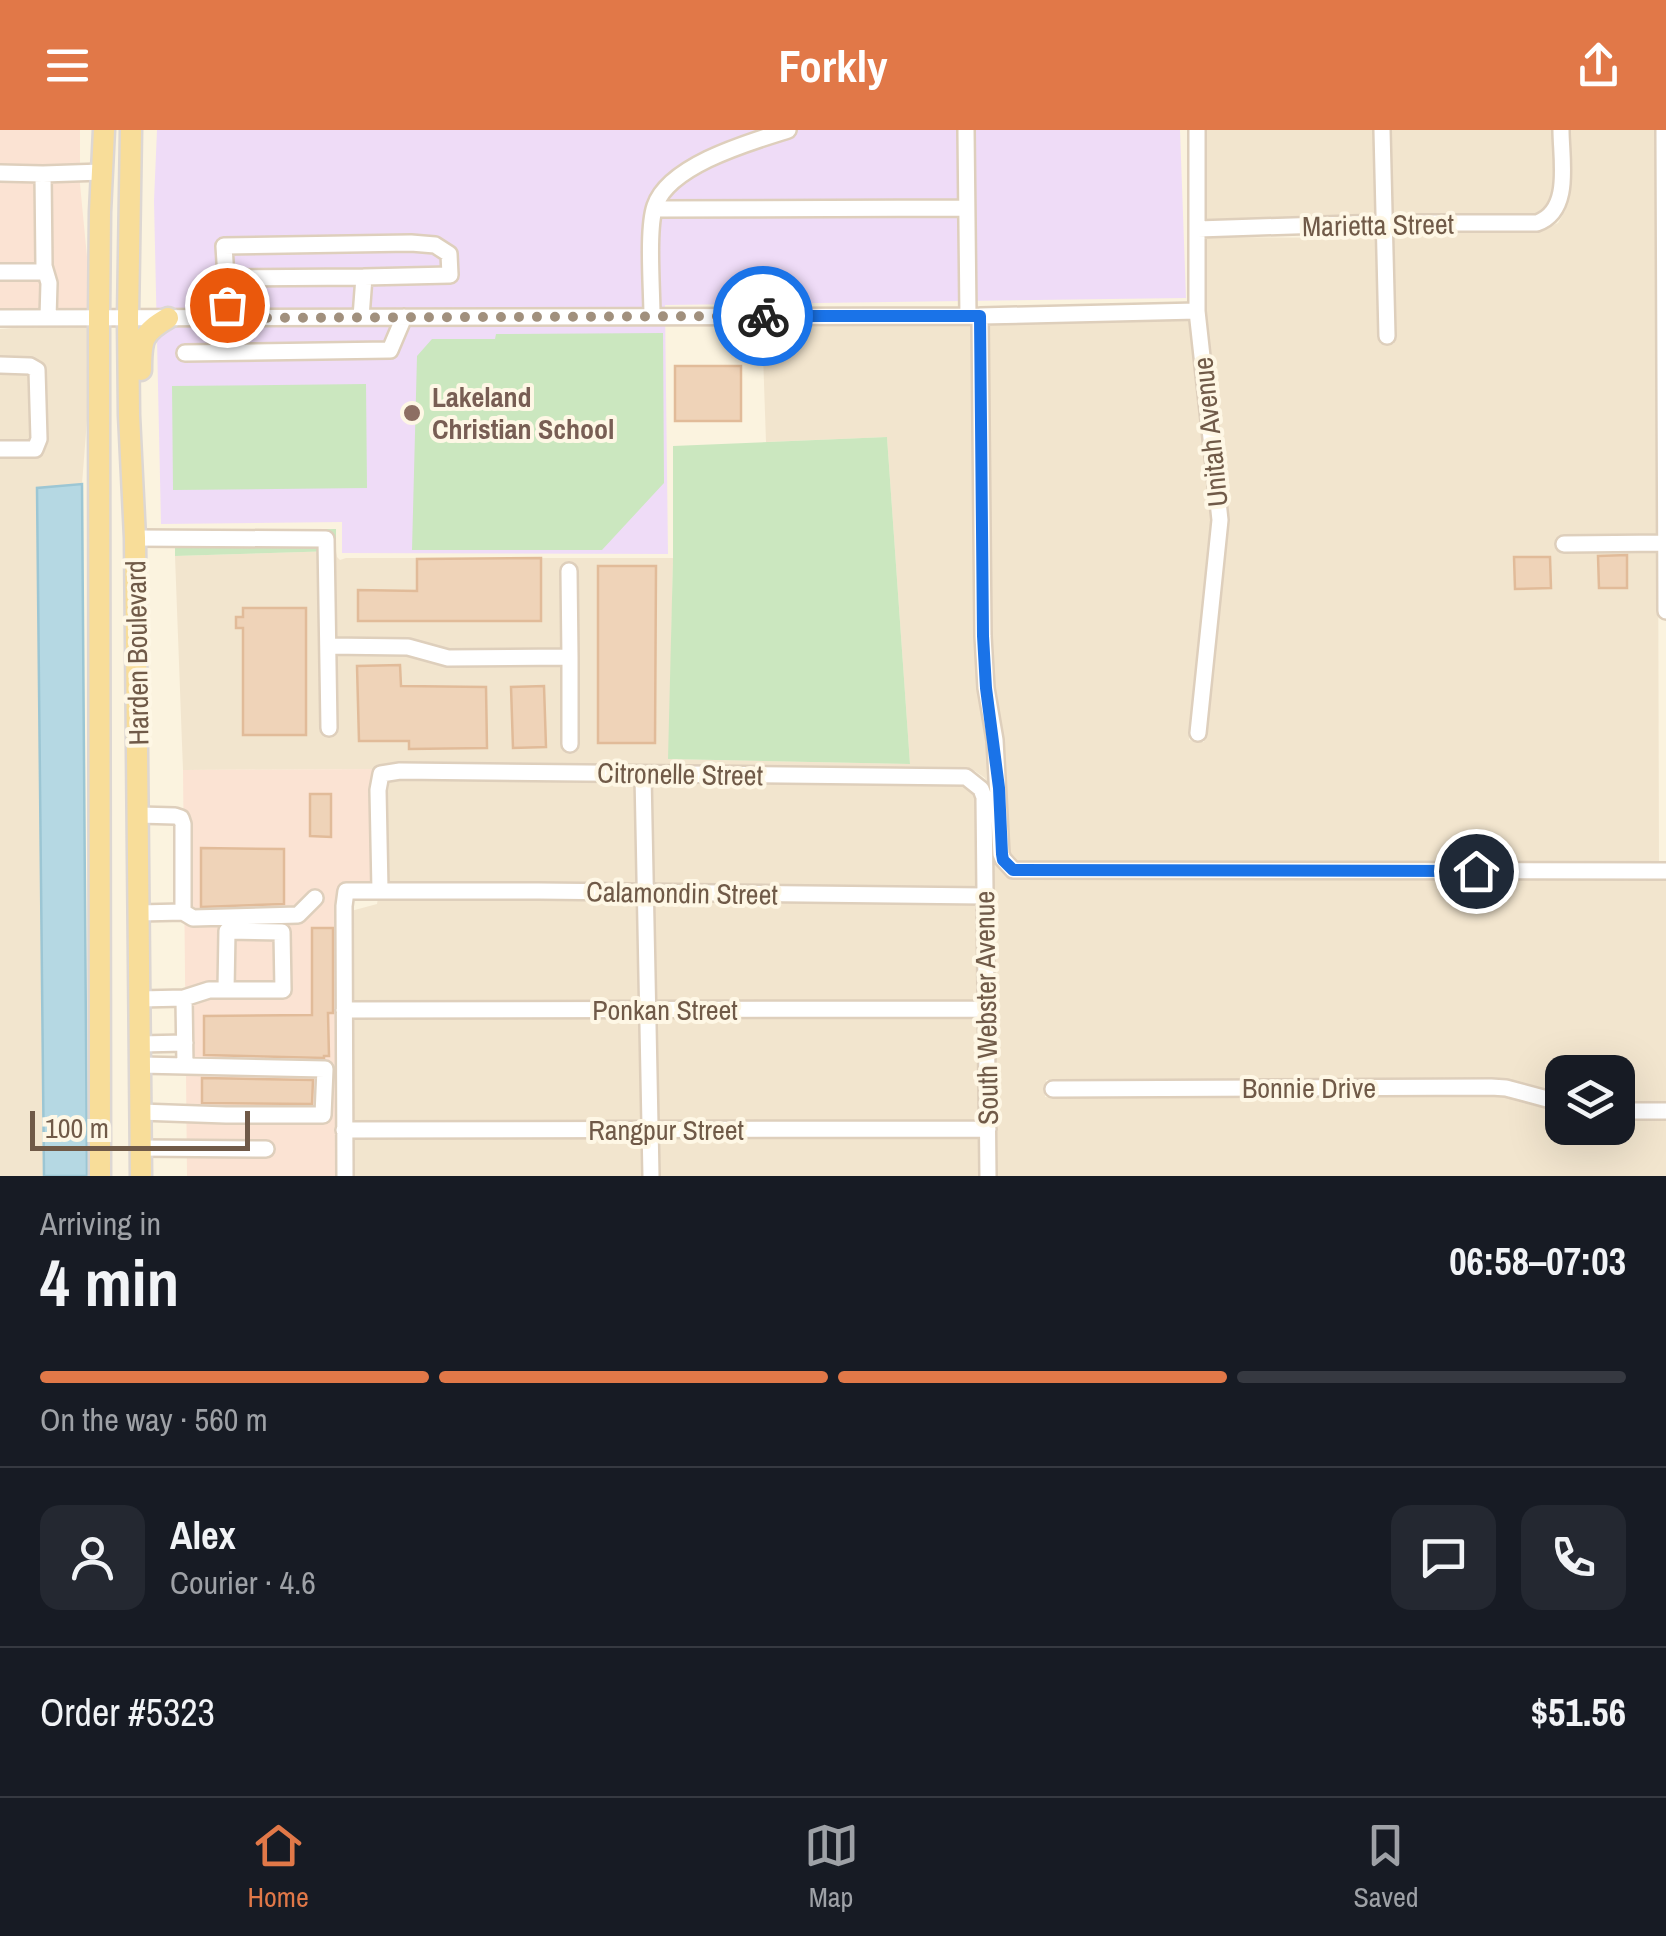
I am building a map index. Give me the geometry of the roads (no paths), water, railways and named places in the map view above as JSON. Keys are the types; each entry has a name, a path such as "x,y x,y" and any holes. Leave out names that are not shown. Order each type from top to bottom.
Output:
{"main road":[{"name":"Harden Boulevard","path":"100,1176 100,318 104,130"},
{"name":"Harden Boulevard","path":"131,130 128,318 139,815 140,1176"},
{"path":"129,415 141,378 141,348 146,332 168,318"}],"street":[{"path":"652,316 655,204 673,180 706,161 788,130"},
{"path":"966,130 986,684 996,756 1002,854 1007,865 1021,872 1666,871"},
{"name":"Unitah Avenue","path":"1197,130 1197,311 1220,520 1198,733"},
{"path":"1382,130 1387,336"},
{"name":"Marietta Street","path":"1198,229 1538,222 1555,212 1561,196 1561,130"},
{"path":"1664,130 1666,611"},
{"path":"0,174 102,172"},
{"path":"43,174 48,318"},
{"path":"654,209 966,208"},
{"path":"226,278 450,275 449,254 435,245 411,243 224,246 226,318"},
{"path":"0,272 46,272"},
{"path":"362,317 364,277"},
{"path":"0,318 974,316 1197,311"},
{"path":"269,317 269,352"},
{"path":"185,352 390,350 404,317"},
{"path":"0,365 38,370 39,440 38,447 32,449 0,449"},
{"path":"135,538 326,538 329,728"},
{"path":"1564,544 1666,544"},
{"path":"569,571 570,744"},
{"path":"328,646 408,647 448,658 570,657"},
{"name":"Citronelle Street","path":"380,890 378,790 384,773 958,776 975,782"},
{"path":"644,775 651,1176"},
{"name":"South Webster Avenue","path":"975,782 984,797 988,1176"},
{"path":"139,815 181,818 183,912"},
{"path":"344,1176 344,906 346,891 380,890"},
{"name":"Calamondin Street","path":"380,890 984,896"},
{"path":"140,912 183,912 193,918 298,915 315,898"},
{"path":"140,998 184,998 210,990 226,990 283,990 282,932 227,930 226,990"},
{"path":"184,998 186,1066"},
{"name":"Ponkan Street","path":"344,1010 986,1009"},
{"path":"140,1055 185,1043"},
{"path":"140,1055 186,1066 325,1069 323,1115 140,1112"},
{"name":"Bonnie Drive","path":"1053,1089 1491,1087 1545,1098"},
{"path":"1635,1110 1666,1111"},
{"name":"Rangpur Street","path":"344,1130 988,1130"},
{"path":"140,1148 266,1149"}],"water":[{"path":"82,484 87,1176 44,1176 37,488"}],"place":[{"name":"Lakeland Christian School","path":"412,413"}]}
